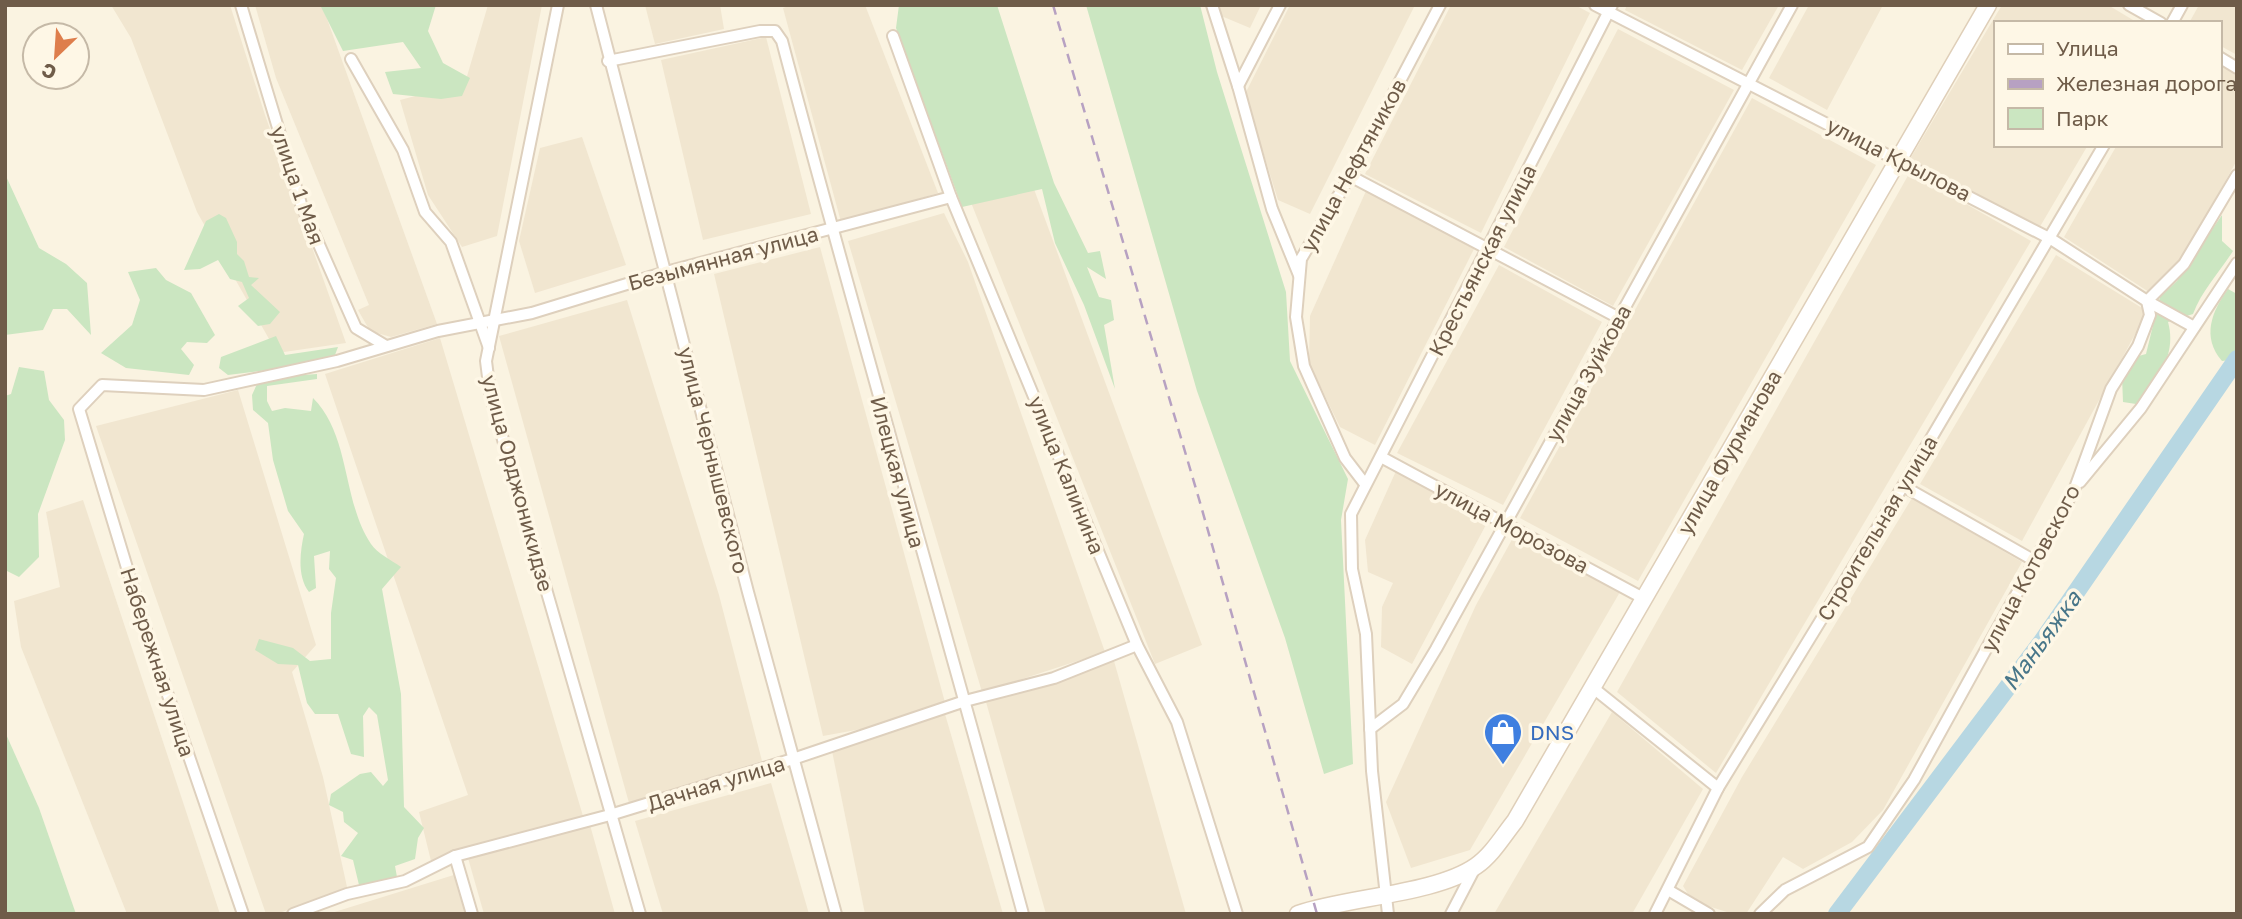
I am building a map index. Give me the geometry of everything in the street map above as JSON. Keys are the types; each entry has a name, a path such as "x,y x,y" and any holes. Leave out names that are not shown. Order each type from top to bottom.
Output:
{"main road":[{"name":"улица Фурманова","path":"1298,914 1449,879 1476,866 1515,821 1988,5"}],"street":[{"name":"улица 1 Мая","path":"241,5 301,204 315,237 356,328 386,346"},
{"name":"улица Орджоникидзе","path":"558,5 486,361 490,393 640,914"},
{"name":"улица Чернышевского","path":"596,5 608,61 836,914"},
{"path":"1212,5 1272,209 1301,282"},
{"path":"1238,86 1280,5"},
{"name":"улица Нефтяников","path":"1365,484 1345,458 1304,366 1296,317 1301,259 1350,176 1440,5"},
{"name":"улица Крылова","path":"1595,5 1610,8 2051,239 2147,301 2194,327"},
{"name":"улица Зуйкова","path":"1370,729 1403,704 1792,5"},
{"path":"2129,5 2157,21"},
{"path":"2173,21 2182,5"},
{"name":"Крестьянская улица","path":"1370,729 1366,634 1352,569 1351,514 1610,8"},
{"name":"Илецкая улица","path":"608,61 760,31 775,32 782,41 925,570 965,701 1023,914"},
{"name":"улица Калинина","path":"893,36 951,197 1137,645 1177,722 1237,914"},
{"path":"2221,58 2237,68"},
{"path":"351,59 403,150 425,212 451,242 489,349"},
{"name":"Строительная улица","path":"1655,914 1717,788 1903,486 2103,147"},
{"path":"2147,301 2184,264 2237,175"},
{"path":"1350,176 1619,318"},
{"name":"Безымянная улица","path":"79,409 102,385 128,384 204,390 337,361 496,318 532,313 666,272 951,197"},
{"path":"2075,488 2141,408 2237,263"},
{"name":"улица Котовского","path":"1760,914 1785,890 1868,847 1914,780 2075,488 2111,389 2142,335 2150,315 2147,301"},
{"name":"Набережная улица","path":"79,409 147,634 243,914"},
{"name":"улица Морозова","path":"1381,457 1643,598"},
{"path":"1903,486 2035,561"},
{"name":"Дачная улица","path":"293,914 347,894 405,881 455,856 610,815 793,759 965,701 1054,678 1137,645"},
{"path":"1592,687 1717,788"},
{"path":"1370,729 1388,914"},
{"path":"455,856 472,914"},
{"path":"1451,914 1476,866"},
{"path":"1668,890 1709,914"}],"shaded area":[{"path":"111,5 230,5 265,115 346,343 277,353 197,212 131,38"},
{"path":"255,5 322,5 437,324 391,337 370,331 358,310 369,305 276,78"},
{"path":"488,5 542,5 497,236 462,247 428,195 400,100 465,83"},
{"path":"645,5 720,5 724,29 655,44"},
{"path":"791,5 865,5 938,193 841,222 783,8"},
{"path":"1216,5 1261,5 1250,28 1219,15"},
{"path":"1290,5 1415,5 1310,214 1278,200 1245,94"},
{"path":"1451,5 1575,5 1590,13 1481,233 1365,174"},
{"path":"1627,5 1779,5 1742,70 1625,10"},
{"path":"1809,5 1883,5 1827,110 1769,78"},
{"path":"2002,5 2108,5 2135,21 1994,21 1994,147 2087,147 2038,230 1910,159"},
{"path":"2199,5 2237,5 2237,55 2221,46 2221,21 2190,21"},
{"path":"1618,29 1734,90 1613,306 1504,247"},
{"path":"766,37 811,214 703,240 661,60"},
{"path":"2221,66 2237,76 2237,160 2182,259 2149,292 2064,237 2116,147 2221,147"},
{"path":"1752,98 1876,165 1638,581 1520,518"},
{"path":"582,137 626,265 535,293 519,241 540,148"},
{"path":"1910,172 2031,241 1716,773 1617,692"},
{"path":"1031,181 1202,645 1155,664 970,200"},
{"path":"1366,191 1474,249 1375,445 1340,427 1309,363 1310,316"},
{"path":"944,213 968,262 1105,652 982,692 848,241"},
{"path":"820,247 946,706 878,726 823,736 714,274"},
{"path":"2056,255 2142,308 2144,318 2022,541 1920,484"},
{"path":"1499,265 1602,322 1503,505 1397,453"},
{"path":"627,300 719,595 762,761 629,803 499,336"},
{"path":"440,338 583,816 431,861 419,812 468,795 325,374"},
{"path":"238,390 316,645 292,672 323,777 347,887 277,914 266,914 96,426"},
{"path":"1396,471 1489,519 1412,664 1381,647 1382,607 1393,583 1368,572 1365,540"},
{"path":"1912,498 2022,562 1883,810 1852,842 1803,869 1783,857 1746,914 1733,914 1708,906 1688,894 1683,886 1742,777"},
{"path":"83,500 220,914 127,914 21,647 14,601 60,587 46,512"},
{"path":"1515,534 1620,592 1470,850 1411,868 1386,802 1476,605"},
{"path":"1114,661 1186,914 1046,914 986,702"},
{"path":"1612,712 1703,789 1632,914 1494,914"},
{"path":"945,714 1003,914 865,914 832,751"},
{"path":"771,783 809,914 663,914 635,821"},
{"path":"590,825 615,914 484,914 468,858"},
{"path":"457,874 468,914 328,914"}],"green space":[{"path":"320,5 436,5 428,31 443,63 470,78 462,96 441,99 393,94 385,72 421,68 403,42 343,51"},
{"path":"899,5 997,5 1054,183 1088,253 1100,251 1106,279 1087,267 1099,297 1111,300 1114,320 1104,325 1115,389 1084,305 1055,243 1042,189 962,207 896,28"},
{"path":"1086,5 1200,5 1217,72 1286,292 1290,361 1348,479 1341,520 1353,764 1324,774 1285,638 1197,391"},
{"path":"5,174 39,248 66,264 87,283 91,335 67,309 53,309 43,330 5,335"},
{"path":"219,214 226,218 237,242 237,254 244,261 249,277 259,278 251,285 280,312 270,324 258,326 238,306 249,298 242,282 230,279 218,260 200,269 184,270 206,221"},
{"path":"2222,215 2222,241 2233,251 2206,289 2193,314 2168,322 2168,356 2152,386 2136,404 2123,402 2122,377 2135,357 2146,354 2160,297 2177,281"},
{"path":"156,268 166,280 191,293 215,335 207,343 187,342 181,349 194,365 189,375 126,368 101,353 132,325 140,300 128,272"},
{"path":"2228,289 2237,294 2237,352 2231,360 2222,361 2212,343 2210,333 2217,306"},
{"path":"276,336 285,355 338,347 335,355 283,368 228,375 219,368 221,357"},
{"path":"19,367 44,371 49,400 64,420 65,440 38,514 39,557 19,577 5,570 5,396 11,394"},
{"path":"317,374 317,379 267,386 267,401 272,411 285,408 311,411 313,398 334,431 362,527 371,544 401,567 382,589 401,694 404,807 424,828 418,838 415,859 395,866 397,877 359,885 353,860 341,856 358,833 344,822 343,812 329,805 331,794 360,774 371,772 383,786 388,780 377,715 369,707 363,716 364,757 351,754 338,714 315,714 307,703 298,665 278,664 255,650 259,639 293,648 310,661 331,659 331,613 336,578 329,569 330,551 314,556 316,588 309,592 301,572 304,534 288,511 273,460 268,423 253,410 252,395 257,384 276,377"},
{"path":"5,732 39,808 76,914 5,914"}],"waterway":[{"name":"Маньяжка","path":"1837,914 2041,643 2237,359"}],"railway":[{"path":"1053,5 1199,499 1317,914"}],"place":[{"name":"DNS","path":"1503,766"}]}
